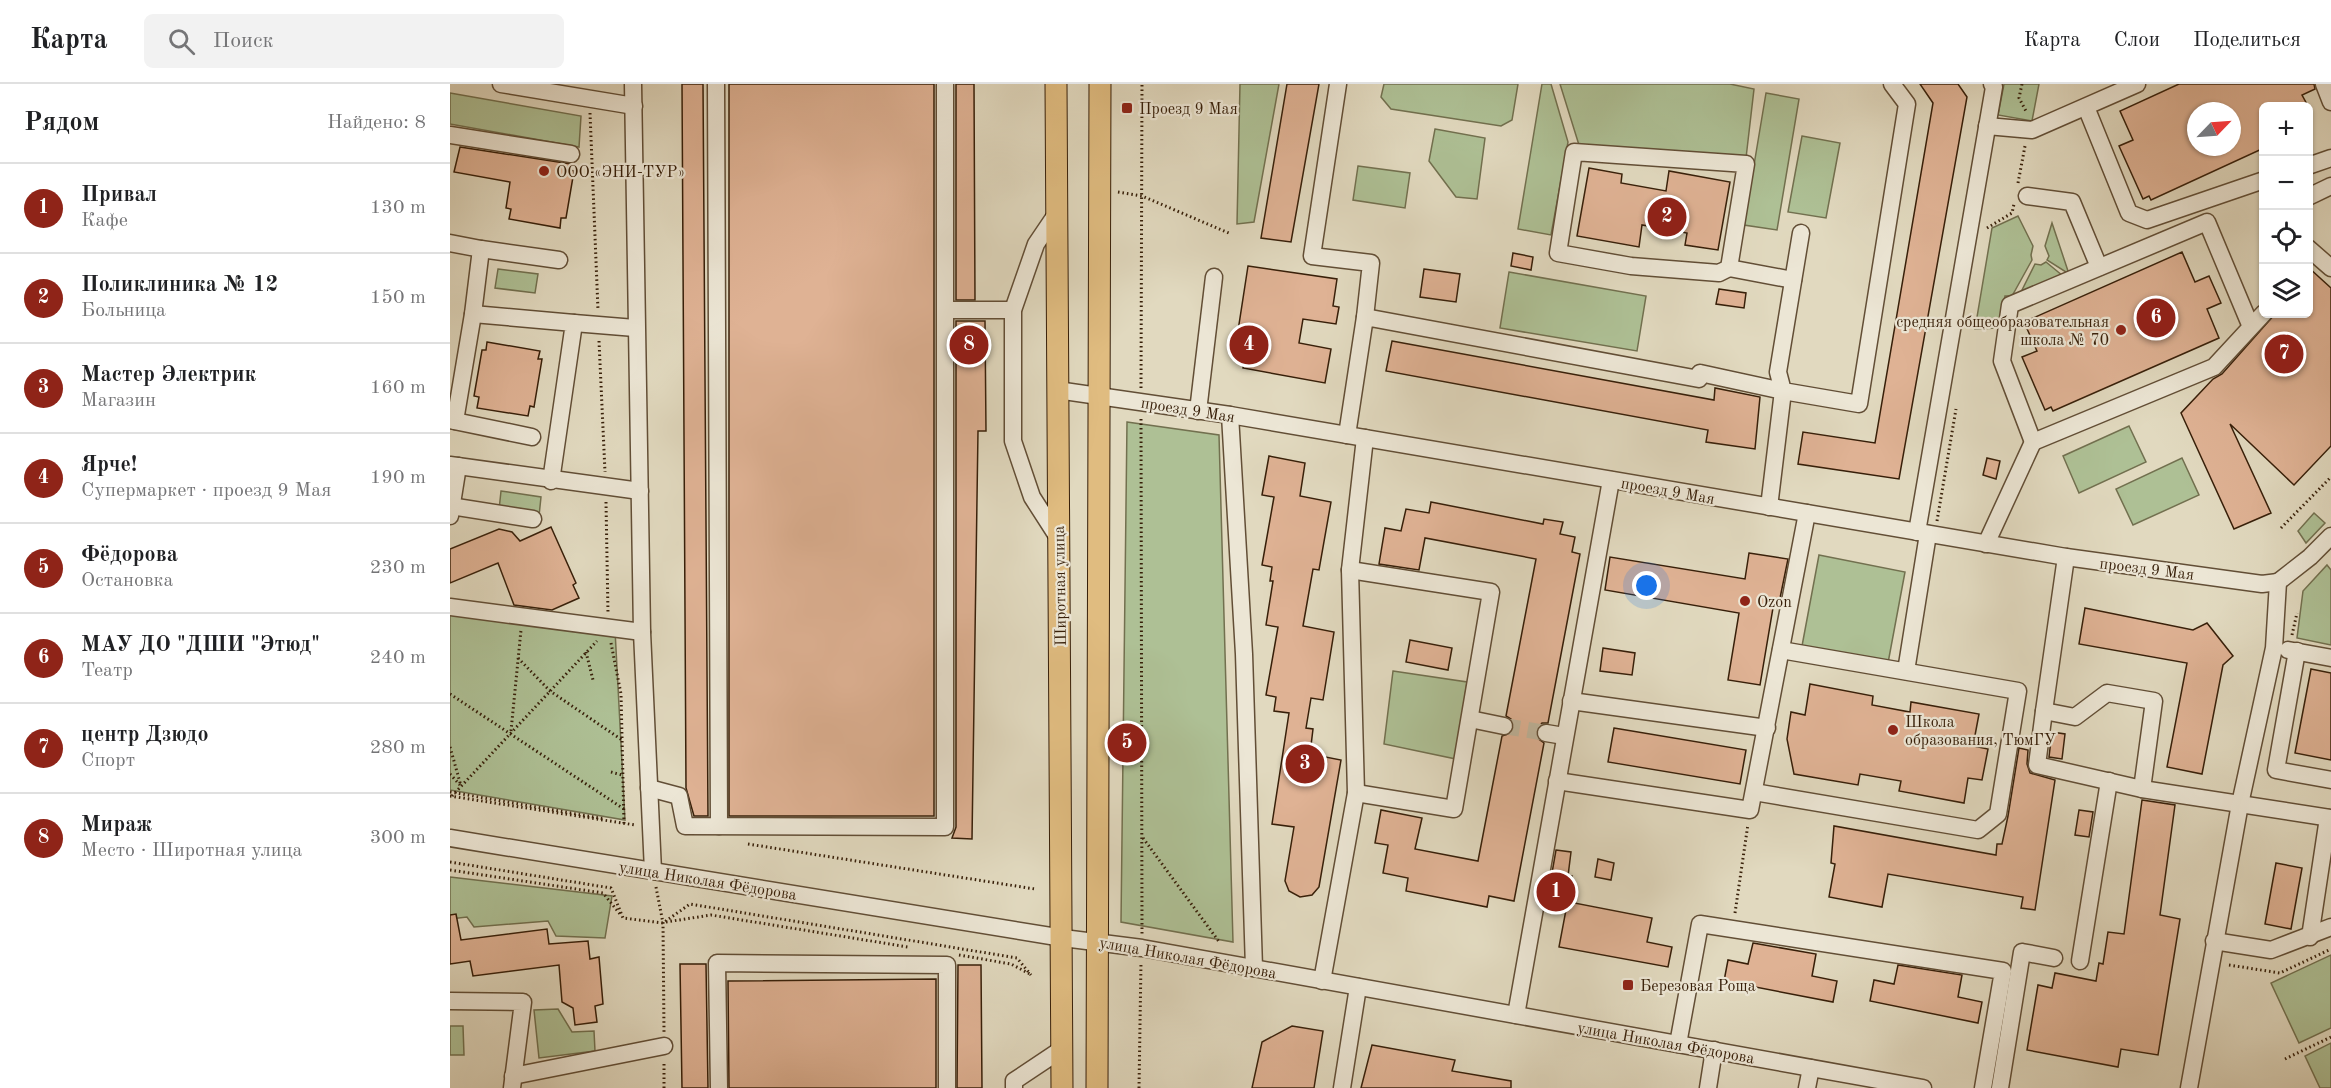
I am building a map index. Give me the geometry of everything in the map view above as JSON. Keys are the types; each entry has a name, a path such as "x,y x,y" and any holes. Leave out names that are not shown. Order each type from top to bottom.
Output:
{"main road":[{"name":"Широтная улица","path":"1056,84 1063,938 1062,1088"},
{"path":"1097,1088 1100,84"}],"street":[{"path":"501,84 634,106"},
{"path":"633,84 635,328 642,632 652,871"},
{"path":"716,84 719,826"},
{"path":"649,788 680,796 685,826 945,827 945,84"},
{"path":"1338,84 1312,256 1371,263 1347,435"},
{"path":"1365,317 1699,379 1700,373 1859,404 1907,104 1892,84"},
{"path":"1906,672 1992,84"},
{"path":"1987,126 2028,130 2137,84"},
{"path":"2324,84 2331,102"},
{"path":"2086,107 2129,213 2147,220 2259,182"},
{"path":"450,135 571,154"},
{"path":"1729,268 1746,164 1574,153 1557,253 1631,266 1719,273 1729,268 1793,280"},
{"path":"2313,164 2331,158"},
{"path":"2313,195 2331,186"},
{"path":"2019,197 2072,202 2099,267"},
{"path":"1057,213 1036,244 1013,310 1013,441 1032,497 1059,539"},
{"path":"2033,442 2002,361 2010,305 2208,222 2251,327"},
{"path":"1769,507 1783,391 1778,372 1802,233"},
{"path":"450,243 559,260"},
{"path":"481,249 473,314 453,420 532,437"},
{"path":"2313,257 2331,268"},
{"path":"1198,411 1214,277"},
{"path":"946,310 1013,310"},
{"path":"473,314 635,328"},
{"path":"1986,544 2033,442 2214,367 2259,318"},
{"path":"551,481 574,323"},
{"name":"проезд 9 Мая","path":"1058,390 1230,415 2066,558 2262,584 2278,582"},
{"path":"1230,415 1244,654 1254,968"},
{"path":"1322,981 1356,793 1350,570 1365,438"},
{"path":"533,519 451,509 454,466 551,481 640,491"},
{"path":"1516,1015 1611,480"},
{"path":"1557,781 1750,810 1807,513"},
{"path":"2331,536 2310,557 2278,582 2287,650 2276,770 2331,780"},
{"path":"2066,558 2037,765 2142,789 2330,818 2310,937"},
{"path":"1350,570 1491,592 1454,809 1356,793"},
{"path":"450,607 642,632"},
{"path":"1754,792 1978,830 1998,814 2018,691 1781,650"},
{"path":"2287,650 2331,658"},
{"path":"2189,1088 2240,804 2287,650"},
{"path":"2044,711 2075,717 2107,693 2154,702 2142,789"},
{"path":"1571,701 1767,728"},
{"path":"1470,719 1504,726"},
{"path":"1546,733 1564,736"},
{"path":"2080,961 2109,781"},
{"name":"улица Николая Фёдорова","path":"450,838 1063,938 1142,948 1923,1088"},
{"path":"1678,1044 1700,924 2003,971 1983,1088"},
{"path":"2214,941 2271,950 2310,937 2331,927"},
{"path":"2000,1088 2022,952 2054,958"},
{"path":"718,1088 717,963 947,965 946,1088"},
{"path":"1342,1088 1358,987"},
{"path":"450,1001 523,1002 512,1082 664,1046"},
{"path":"1014,1088 1014,1081 1062,1049"},
{"path":"1708,1088 1714,1050"},
{"path":"1807,1088 1811,1068"}],"path":[{"path":"1139,1088 1142,948 1140,402 1142,84"},
{"path":"1986,238 1988,226 2012,213 2019,197 2030,118 2019,98 2022,84"},
{"path":"590,99 609,628 621,694 624,824"},
{"path":"1142,196 1231,234"},
{"path":"1927,533 1958,398"},
{"path":"2281,528 2331,477"},
{"path":"2287,650 2297,613"},
{"path":"510,733 522,623"},
{"path":"450,795 609,628"},
{"path":"586,652 593,680"},
{"path":"518,658 550,691 622,740"},
{"path":"450,694 624,809"},
{"path":"450,747 461,786"},
{"path":"611,772 622,775"},
{"path":"450,774 461,786"},
{"path":"450,795 651,828"},
{"path":"1733,929 1750,810"},
{"path":"1142,837 1220,943"},
{"path":"737,842 1035,889"},
{"path":"450,862 610,888 623,918"},
{"path":"450,870 603,893 623,918 663,923 711,915 909,947"},
{"path":"652,871 663,923 664,1088"},
{"path":"663,923 690,904 1017,958 1031,975 1011,964 955,955"},
{"path":"2227,976 2233,944"},
{"path":"2285,1059 2331,1037"}],"green space":[{"path":"1240,84 1279,84 1254,222 1237,224"},
{"path":"1384,84 1518,84 1512,120 1501,126 1391,109 1381,97"},
{"path":"1542,84 1551,84 1568,142 1551,235 1518,229"},
{"path":"1560,84 1730,84 1754,89 1746,158 1579,145"},
{"path":"2004,84 2039,84 2032,121 1998,115"},
{"path":"450,93 581,116 579,147 450,124"},
{"path":"1766,93 1799,99 1777,230 1744,225"},
{"path":"1435,129 1485,138 1477,199 1456,197 1429,161"},
{"path":"1802,136 1840,143 1826,218 1788,212"},
{"path":"1358,166 1410,173 1405,208 1353,200"},
{"path":"2018,216 2033,246 2032,260 2012,296 2005,296 1998,328 1975,329 1992,228"},
{"path":"2052,223 2069,274 2047,260 2049,256 2045,246"},
{"path":"2046,262 2063,276 2020,294 2035,264 2041,265"},
{"path":"498,269 538,274 535,293 495,288"},
{"path":"1509,272 1646,296 1637,351 1500,328"},
{"path":"1127,422 1219,435 1233,942 1121,922"},
{"path":"2129,426 2146,462 2079,493 2063,456"},
{"path":"2182,458 2199,495 2133,525 2116,489"},
{"path":"501,491 541,497 539,516 499,510"},
{"path":"2314,513 2325,523 2306,543 2298,531"},
{"path":"1819,555 1905,572 1888,663 1802,646"},
{"path":"2327,565 2331,570 2331,645 2297,638 2303,591"},
{"path":"450,611 615,630 625,820 450,790"},
{"path":"1393,671 1467,682 1456,759 1384,744"},
{"path":"450,877 612,896 605,938 556,936 548,921 474,927 467,917 450,919"},
{"path":"2331,955 2331,1028 2299,1043 2271,983"},
{"path":"558,1009 572,1032 594,1031 595,1051 539,1058 534,1010"},
{"path":"450,1026 463,1026 464,1055 450,1055"},
{"path":"2331,1043 2331,1088 2320,1088 2305,1056"}],"building":[{"path":"682,84 703,84 708,816 694,816 686,788"},
{"path":"729,84 934,84 934,816 729,816"},
{"path":"956,84 974,84 975,300 956,300"},
{"path":"1287,84 1319,84 1291,242 1261,238"},
{"path":"1920,84 1958,84 1967,97 1899,479 1798,464 1803,432 1875,443 1933,103"},
{"path":"2179,84 2314,84 2315,89 2302,95 2306,102 2259,102 2259,150 2151,200 2149,196 2143,199 2119,146 2133,140 2120,111"},
{"path":"460,147 571,164 570,170 574,171 566,218 561,218 560,228 509,219 511,209 506,208 510,182 454,172"},
{"path":"1589,168 1622,174 1621,183 1666,191 1669,171 1730,182 1718,250 1685,245 1687,233 1642,225 1639,247 1577,236"},
{"path":"2182,252 2195,282 2209,276 2221,303 2207,309 2219,338 2053,411 2051,407 2045,410 2022,357 2037,351 2024,322"},
{"path":"1513,253 1533,257 1531,270 1511,266"},
{"path":"1248,266 1337,279 1333,306 1339,307 1336,324 1303,319 1299,343 1331,349 1325,383 1243,368 1249,333 1238,331"},
{"path":"1424,269 1460,274 1456,302 1420,297"},
{"path":"2313,272 2331,288 2331,446 2294,485 2230,424 2271,513 2234,529 2181,413 2213,379 2222,374 2271,318 2313,318"},
{"path":"1719,289 1746,293 1744,308 1716,304"},
{"path":"956,321 985,321 986,431 978,431 972,839 952,838 956,827"},
{"path":"1392,341 1714,400 1715,388 1760,397 1755,449 1706,442 1708,430 1386,371"},
{"path":"487,342 540,351 538,359 542,359 534,407 530,406 528,416 477,408 479,397 474,396 482,350 486,350"},
{"path":"1269,456 1305,463 1300,496 1331,502 1319,570 1313,569 1303,626 1334,632 1323,700 1311,698 1306,728 1313,729 1310,754 1341,760 1319,887 1312,895 1300,897 1289,891 1285,881 1294,827 1272,824 1289,713 1274,711 1276,697 1266,695 1278,627 1266,625 1273,581 1270,581 1272,567 1262,565 1274,497 1262,495"},
{"path":"1987,458 2000,461 1996,479 1983,475"},
{"path":"1431,502 1543,524 1544,519 1563,522 1560,534 1575,537 1572,552 1580,554 1548,723 1542,723 1536,731 1536,737 1544,743 1514,901 1489,896 1487,907 1406,891 1408,878 1383,873 1388,845 1375,843 1381,810 1422,818 1415,849 1478,861 1502,736 1511,733 1514,728 1511,719 1506,716 1536,559 1425,538 1419,570 1379,564 1385,528 1401,531 1406,509 1429,513"},
{"path":"551,527 576,583 573,585 579,598 552,610 514,605 498,563 450,583 450,549 499,529 512,532 520,541"},
{"path":"1749,553 1788,559 1779,603 1774,602 1760,685 1728,680 1739,613 1605,590 1610,557 1745,579"},
{"path":"2085,608 2193,630 2207,623 2233,656 2223,665 2202,774 2167,767 2187,663 2079,644"},
{"path":"1410,640 1452,648 1448,670 1406,662"},
{"path":"1603,648 1635,653 1632,675 1600,671"},
{"path":"2311,669 2331,673 2331,760 2295,753"},
{"path":"1810,684 1873,696 1872,705 1910,712 1911,702 1979,714 1973,746 1988,749 1982,780 1968,778 1964,803 1899,791 1901,781 1860,774 1858,785 1794,774 1787,739 1791,712 1805,715"},
{"path":"1614,728 1746,750 1740,784 1608,762"},
{"path":"2052,732 2065,734 2062,759 2049,757"},
{"path":"2019,748 2028,750 2027,764 2030,773 2055,780 2035,910 2021,908 2023,897 1888,874 1882,907 1829,897 1835,864 1831,863 1834,826 1996,855 1997,844 2002,844"},
{"path":"2142,800 2175,805 2160,915 2180,919 2158,1055 2121,1049 2118,1067 2027,1050 2038,985 2052,988 2055,973 2096,981 2099,963 2103,964 2108,932 2124,934"},
{"path":"2079,810 2093,812 2089,837 2075,835"},
{"path":"1556,850 1571,852 1568,876 1572,876 1569,902 1652,918 1647,942 1672,947 1668,967 1559,947 1566,910 1546,907"},
{"path":"1598,859 1614,863 1611,880 1595,877"},
{"path":"2276,863 2302,868 2291,929 2265,924"},
{"path":"456,914 461,940 547,929 549,944 588,941 590,959 599,957 603,1004 595,1006 597,1022 575,1025 573,1008 562,1002 559,965 473,976 470,961 450,964 450,915"},
{"path":"1753,943 1816,954 1812,976 1837,981 1833,1002 1724,981 1728,960 1748,964"},
{"path":"680,964 706,964 708,1088 682,1088"},
{"path":"958,965 981,965 982,1088 957,1088"},
{"path":"1898,965 1962,975 1958,997 1982,1002 1978,1023 1870,1001 1874,980 1894,984"},
{"path":"936,979 936,1088 729,1088 728,981"},
{"path":"1292,1026 1323,1031 1314,1088 1252,1088 1262,1042"},
{"path":"1372,1045 1455,1060 1452,1071 1511,1081 1511,1088 1361,1088"}],"tunnel":[{"path":"1504,726 1546,733"}],"place":[{"name":"Проезд 9 Мая","path":"1127,108"},
{"name":"ООО «ЭНИ-ТУР»","path":"544,171"},
{"name":"Поликлиника № 12","path":"1667,217"},
{"name":"МАУ ДО \"ДШИ \"Этюд\"","path":"2156,318"},
{"name":"средняя общеобразовательная школа № 70","path":"2121,330"},
{"name":"Мираж","path":"969,345"},
{"name":"Ярче!","path":"1249,345"},
{"name":"центр Дзюдо","path":"2284,354"},
{"name":"Ozon","path":"1745,601"},
{"name":"Школа образования, ТюмГУ","path":"1893,730"},
{"name":"Фёдорова","path":"1127,743"},
{"name":"Мастер Электрик","path":"1305,764"},
{"name":"Привал","path":"1556,892"},
{"name":"Березовая Роща","path":"1628,985"}]}
